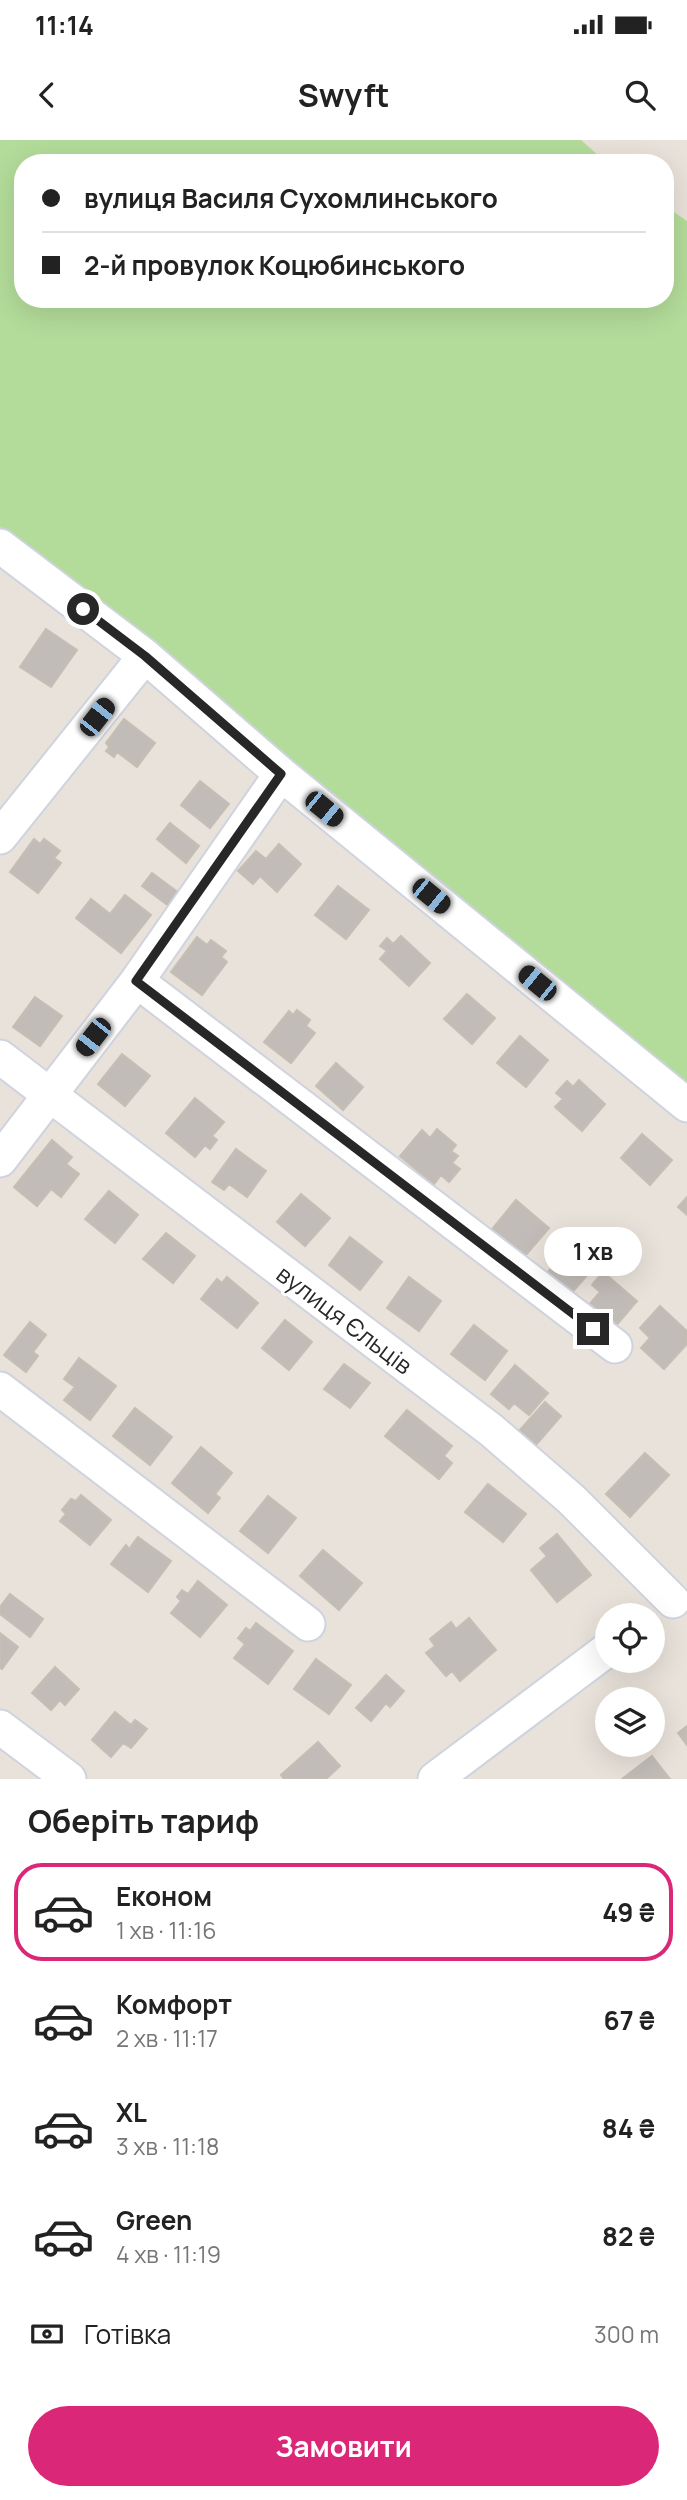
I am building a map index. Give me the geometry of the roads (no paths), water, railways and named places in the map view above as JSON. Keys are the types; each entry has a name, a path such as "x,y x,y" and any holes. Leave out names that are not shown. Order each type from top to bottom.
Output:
{"street":[{"path":"0,546 145,656 281,774 687,1105"},
{"path":"0,837 145,656"},
{"path":"0,1160 136,981 281,774"},
{"path":"136,981 615,1346"},
{"name":"вулиця Єльців","path":"0,1057 491,1430 570,1499 671,1603"},
{"path":"0,1390 307,1624"},
{"path":"435,1779 595,1659"},
{"path":"0,1727 69,1779"}]}
